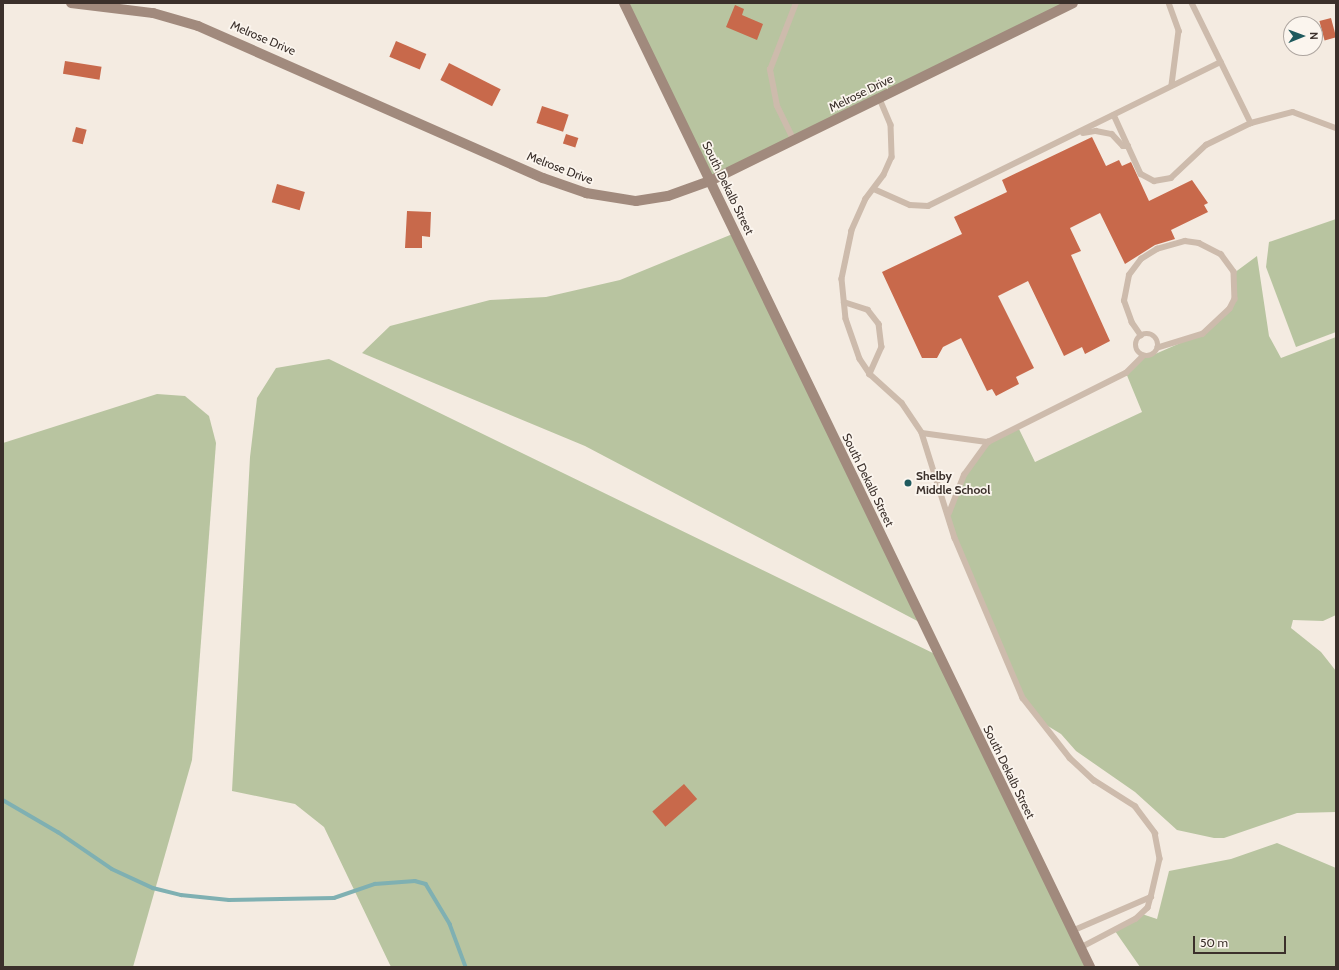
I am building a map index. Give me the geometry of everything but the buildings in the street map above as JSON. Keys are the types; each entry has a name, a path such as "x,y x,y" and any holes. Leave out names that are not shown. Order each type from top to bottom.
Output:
{"street":[{"name":"Melrose Drive","path":"71,3 153,13 198,26 543,178 586,193 636,201 652,200 710,180 880,99 1073,3"},
{"name":"South Dekalb Street","path":"624,3 1090,967"}],"lane":[{"path":"794,140 777,106 770,70 796,3"},
{"path":"1169,3 1179,31 1172,85"},
{"path":"1192,3 1251,123"},
{"path":"874,189 910,206 928,206 1221,62"},
{"path":"880,99 891,125 893,148 888,167 856,219 846,251 842,279 846,319 858,352 870,374 902,403 922,433 974,586 1023,698 1038,720 1084,773 1135,806 1154,833 1160,860 1148,908 1139,916 1081,948"},
{"path":"1114,115 1144,177 1154,181 1164,180 1178,173 1206,145 1251,123 1293,112 1336,128"},
{"path":"1081,131 1112,134 1123,146 1128,146"},
{"path":"949,514 964,475 988,442 1126,373 1144,356 1153,355 1158,348 1203,334 1230,309 1235,299 1234,272 1221,254 1199,243 1185,241 1157,249 1141,258 1129,276 1124,301 1132,323 1141,336"},
{"path":"844,302 868,310 879,324 882,347 870,374"},
{"path":"1141,336 1154,337 1158,348"},
{"path":"1141,336 1136,346 1144,356"},
{"path":"922,433 988,442"},
{"path":"1072,931 1151,897"}],"green space":[{"path":"624,3 1073,3 710,181"},
{"path":"1336,219 1336,332 1296,347 1266,267 1269,242"},
{"path":"735,233 923,624 585,446 362,353 390,326 490,300 546,297 620,280"},
{"path":"1257,256 1269,336 1281,358 1336,337 1336,615 1323,621 1293,620 1291,628 1321,652 1336,671 1336,812 1297,813 1224,838 1214,838 1177,830 1135,792 1076,751 1061,734 1038,720 1023,698 970,577 949,514 955,492 988,442 1018,427 1035,462 1142,412 1126,373 1143,356 1153,355 1210,330 1235,299 1234,273"},
{"path":"329,359 939,656 1090,967 391,967 324,827 295,804 232,791 250,457 257,398 276,368"},
{"path":"157,394 185,396 209,416 216,443 192,760 133,967 3,967 3,443"},
{"path":"1277,843 1336,868 1336,967 1140,967 1115,931 1142,914 1157,919 1169,871 1231,859"}],"waterway":[{"path":"3,800 58,832 112,869 153,888 181,895 229,900 334,898 375,884 415,881 426,884 450,924 466,967"}],"place":[{"name":"Shelby Middle School","path":"908,483"}]}
